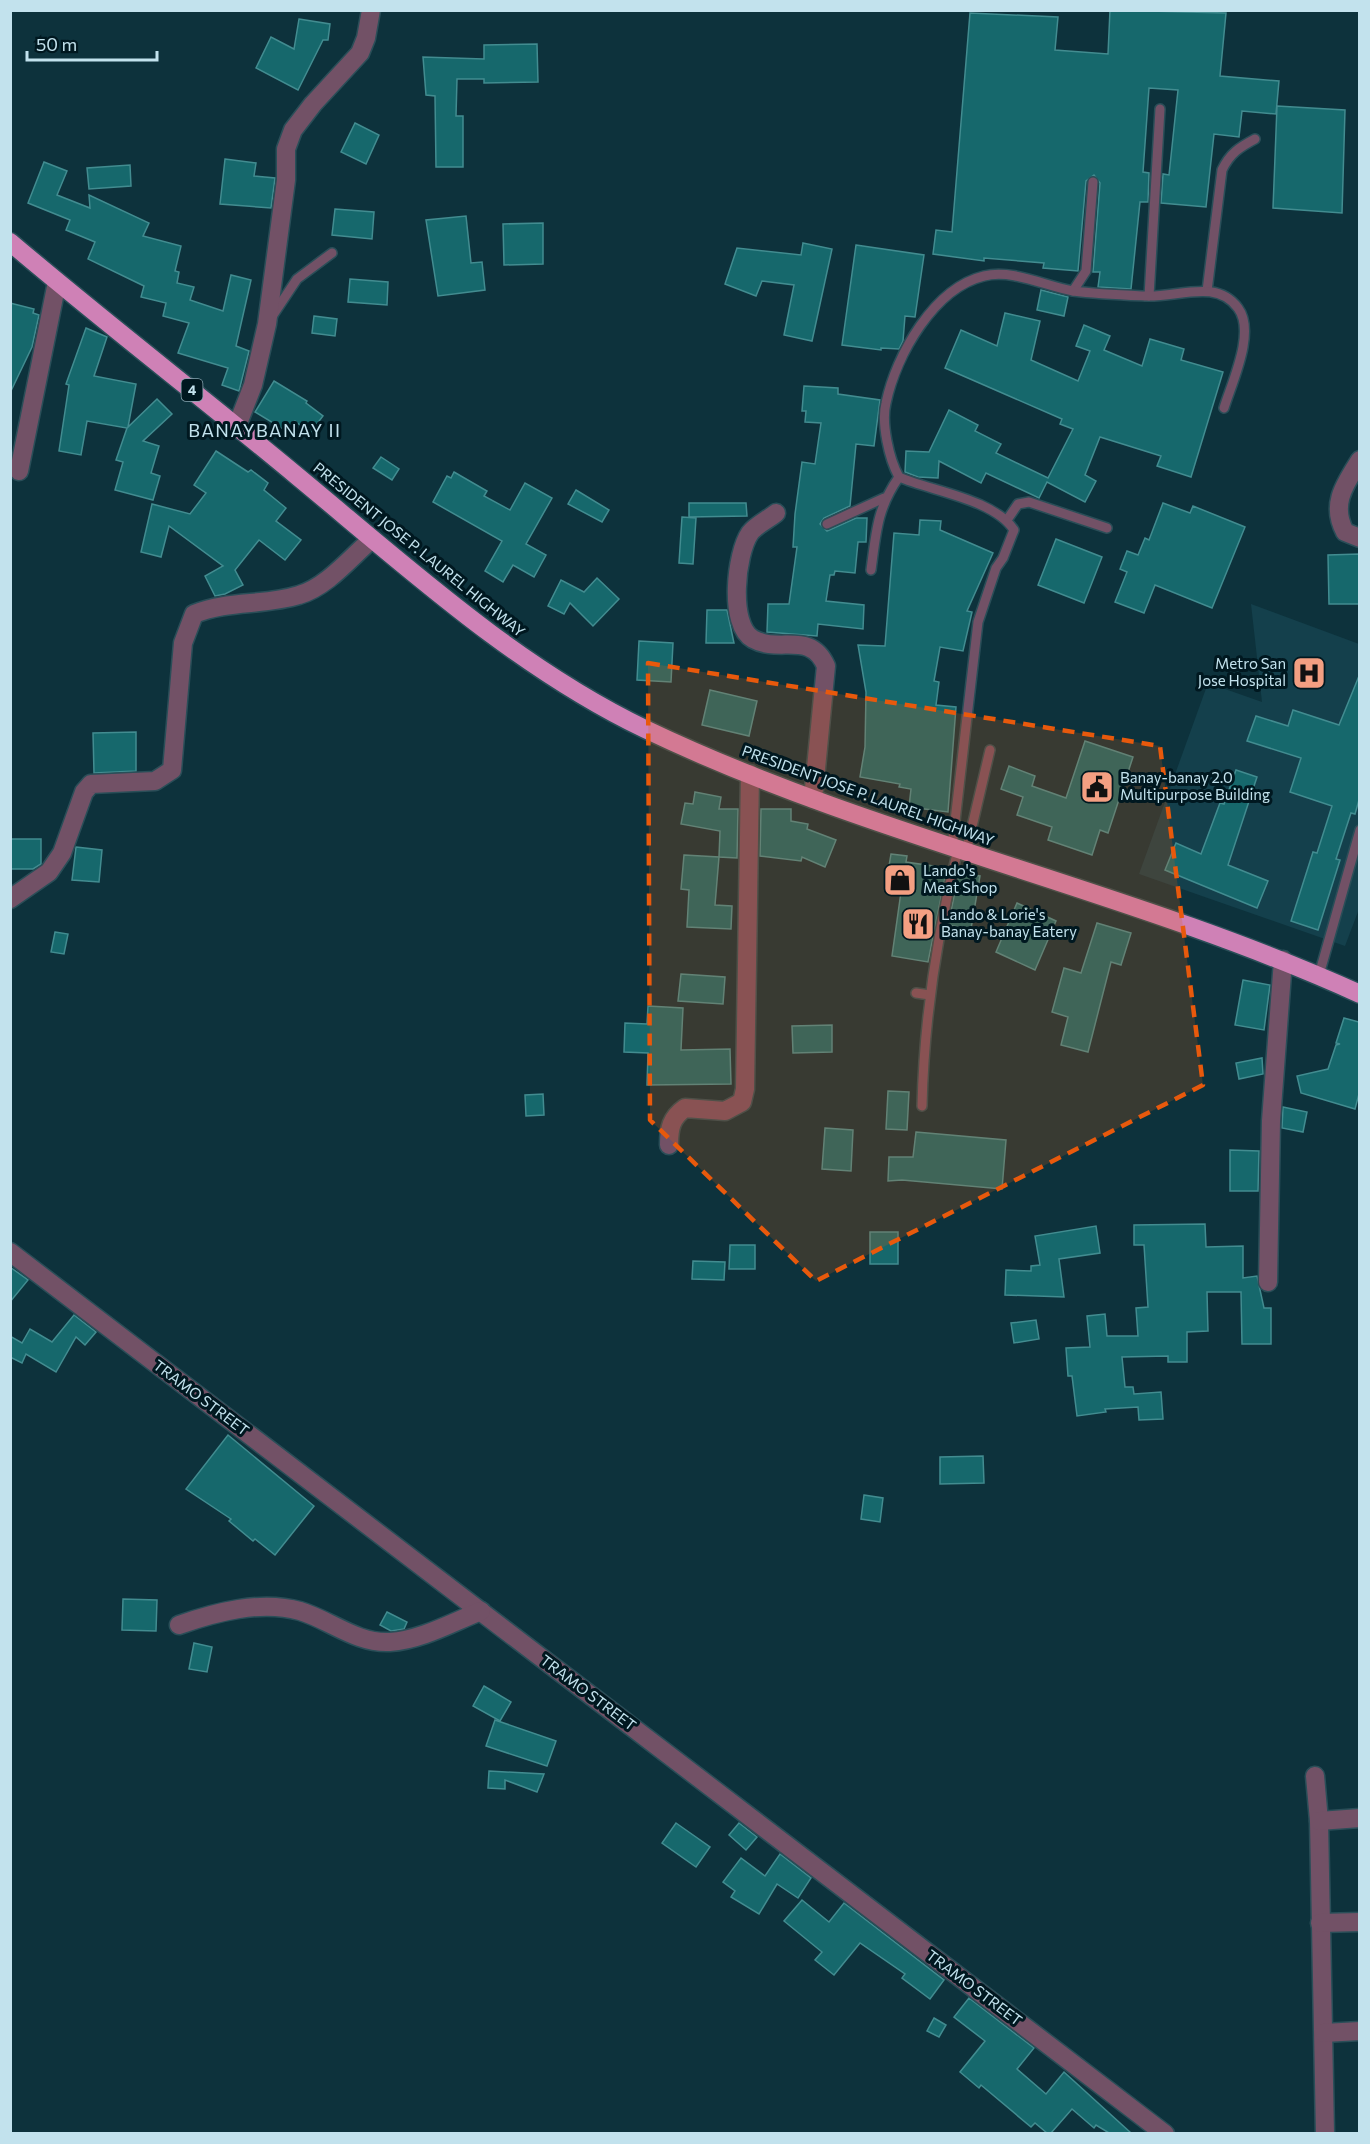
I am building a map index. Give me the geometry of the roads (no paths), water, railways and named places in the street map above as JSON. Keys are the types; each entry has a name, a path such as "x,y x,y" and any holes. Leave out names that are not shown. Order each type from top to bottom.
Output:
{"highway":[{"name":"PRESIDENT JOSE P. LAUREL HIGHWAY","path":"10,243 492,635 599,705 646,729 813,799 1283,960 1358,989"}],"street":[{"path":"237,426 253,386 267,324 286,180 286,148 292,130 360,53 366,38 371,10"},
{"path":"19,471 57,282"},
{"path":"1359,460 1342,489 1337,514 1345,532 1359,538"},
{"path":"776,513 750,533 740,562 736,608 741,624 751,638 770,644 809,646 820,653 826,666 813,799"},
{"path":"10,899 49,872 62,853 84,792 91,784 155,782 172,770 183,643 194,614 214,606 300,595 323,583 372,538"},
{"path":"669,1144 669,1129 674,1115 685,1108 725,1111 735,1108 742,1102 745,1089 750,774"},
{"path":"1268,1282 1271,1121 1283,960"},
{"name":"TRAMO STREET","path":"10,1252 1165,2133"},
{"path":"179,1624 252,1607 273,1606 301,1611 368,1640 389,1642 410,1639 481,1611"},
{"path":"1314,1776 1319,1821 1325,2133"},
{"path":"1319,1821 1359,1818"},
{"path":"1320,1923 1359,1922"},
{"path":"1324,2033 1359,2031"}],"lane":[{"path":"1149,296 1160,109"},
{"path":"1207,291 1222,170 1227,159 1237,149 1255,139"},
{"path":"1073,291 1086,271 1093,182"},
{"path":"267,324 297,279 332,253"},
{"path":"959,849 978,622 996,568 1003,558 1014,530 1008,520 990,510 899,477 890,460 885,405 904,351 921,325 955,288 986,276 1018,277 1073,291 1149,296 1207,291 1227,295 1240,311 1246,331 1224,408"},
{"path":"871,570 878,516 884,498 899,477"},
{"path":"827,524 884,498"},
{"path":"1008,520 1018,504 1029,502 1107,528"},
{"path":"922,1106 930,995 936,950 959,849 990,750"},
{"path":"1319,975 1359,830"},
{"path":"916,993 930,995"}],"place":[{"name":"Metro San Jose Hospital","path":"1309,673"},
{"name":"Banay-banay 2.0 Multipurpose Building","path":"1097,787"},
{"name":"Lando's Meat Shop","path":"900,880"},
{"name":"Lando & Lorie's Banay-banay Eatery","path":"918,924"}],"district":[{"name":"BANAYBANAY II","path":"265,431"}]}
